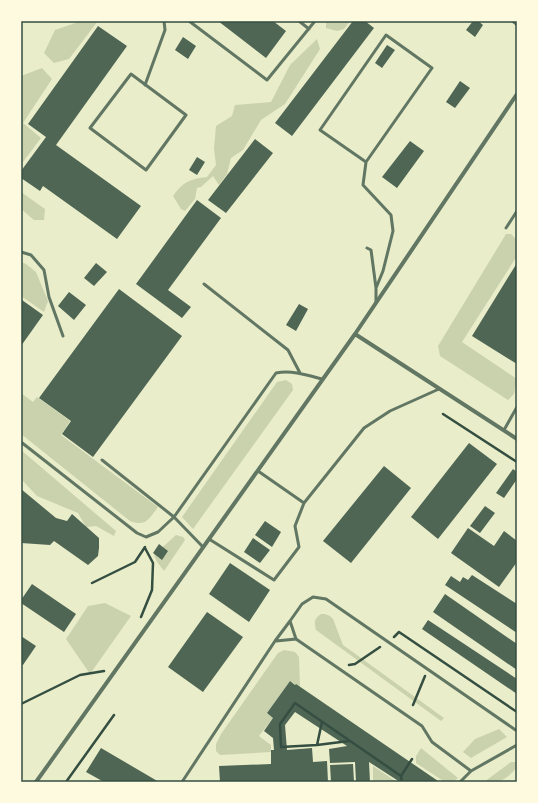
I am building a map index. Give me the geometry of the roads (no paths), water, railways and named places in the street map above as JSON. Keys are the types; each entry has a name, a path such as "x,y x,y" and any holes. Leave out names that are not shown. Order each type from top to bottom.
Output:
{"street":[{"path":"513,21 517,24"},
{"path":"36,782 355,334 517,94"},
{"path":"355,334 517,439"}],"lane":[{"path":"145,85 165,30 164,21"},
{"path":"189,21 267,80 315,21"},
{"path":"299,21 309,29"},
{"path":"366,162 320,130 386,35 432,68 366,162 363,185 391,215 393,231 383,271 376,288"},
{"path":"131,74 145,85 186,115 146,170 90,128 131,74"},
{"path":"506,228 517,211"},
{"path":"367,248 370,250 376,288 376,302"},
{"path":"21,252 31,255 44,270 49,297 62,336"},
{"path":"204,284 288,350 300,373"},
{"path":"21,442 137,534 146,537 158,532 174,517 276,373 300,373 322,379"},
{"path":"209,539 274,580 299,547 295,526 304,503 364,428 390,411 439,389"},
{"path":"504,430 517,407"},
{"path":"102,460 174,517 203,547"},
{"path":"258,471 304,503"},
{"path":"182,782 275,641 302,604 312,597 326,599 517,731"},
{"path":"290,621 296,639 422,726 432,742 471,771"},
{"path":"275,641 296,639"},
{"path":"460,782 471,771 517,745"}]}
